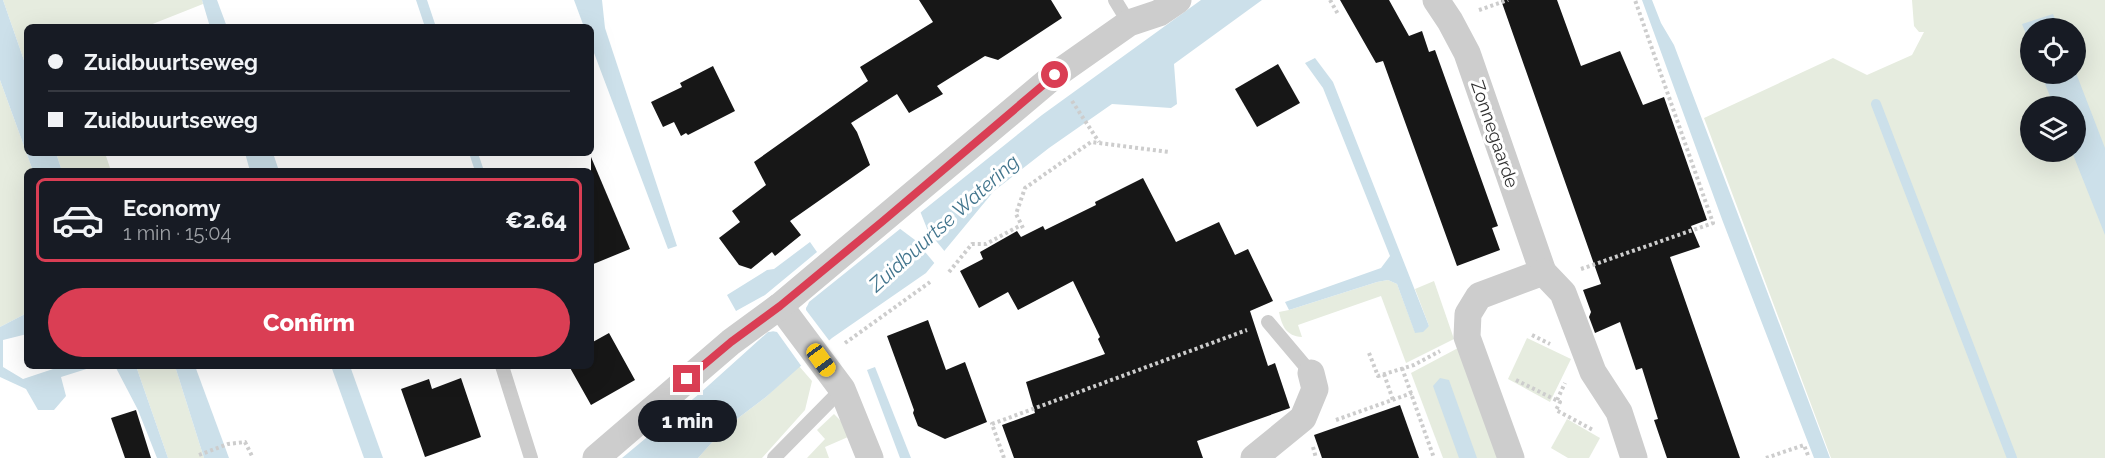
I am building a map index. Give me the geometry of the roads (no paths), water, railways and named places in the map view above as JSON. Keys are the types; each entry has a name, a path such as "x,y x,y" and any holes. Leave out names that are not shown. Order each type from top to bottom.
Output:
{"street":[{"path":"596,458 731,342 784,312 1055,75 1129,23 1159,13 1178,0"},
{"name":"Zonnegaarde","path":"1436,0 1467,53 1549,279 1563,293 1593,372 1618,412 1634,458"},
{"path":"1511,458 1467,337 1468,314 1479,296 1549,279"},
{"path":"784,312 842,389 870,458"},
{"path":"1254,458 1303,418 1316,389 1311,373"}],"lane":[{"path":"1115,0 1129,23"},
{"path":"1268,322 1311,373"},
{"path":"503,369 531,458"},
{"path":"774,458 842,389"}],"water":[{"path":"0,0 3,0 24,60 24,146 0,80"},
{"path":"202,0 217,0 226,24 209,24"},
{"path":"416,0 427,0 435,24 424,24"},
{"path":"574,0 602,0 605,28 677,246 668,249 594,53 594,24 583,24"},
{"name":"Zuidbuurtse Watering","path":"1201,0 1262,0 1174,64 1177,104 1171,108 1112,104 1049,148 994,191 926,273 832,338 766,397 725,428 698,458 622,458 699,394 768,332 780,329 792,322 803,312 809,302 1042,115"},
{"path":"1642,0 1652,0 1661,23 1674,45 1830,458 1814,458 1723,222"},
{"path":"2053,14 2055,18 2041,18"},
{"path":"1315,58 1333,82 1429,326 1423,332 1415,333 1397,284 1388,280 1289,310 1285,302 1381,268 1390,256 1323,88 1305,63"},
{"path":"2045,84 2080,84 2085,96 2050,96"},
{"path":"2086,99 2105,148 2105,235 2076,162 2086,162"},
{"path":"28,156 57,156 61,168 32,168"},
{"path":"246,156 274,156 278,168 249,168"},
{"path":"470,156 479,156 483,168 474,168"},
{"path":"810,242 817,252 765,295 736,311 727,295 767,270 774,269"},
{"path":"24,315 24,335 3,340 3,367 23,379 53,369 86,369 61,377 66,396 54,410 38,410 26,389 0,377 0,327"},
{"path":"875,367 911,458 900,458 867,370"},
{"path":"117,369 137,369 168,458 157,458 138,410"},
{"path":"176,369 196,369 229,458 204,458"},
{"path":"332,369 351,369 383,458 364,458"},
{"path":"1440,378 1449,380 1477,458 1459,458 1433,386"}],"waterway":[{"path":"1876,104 2012,458"}]}
